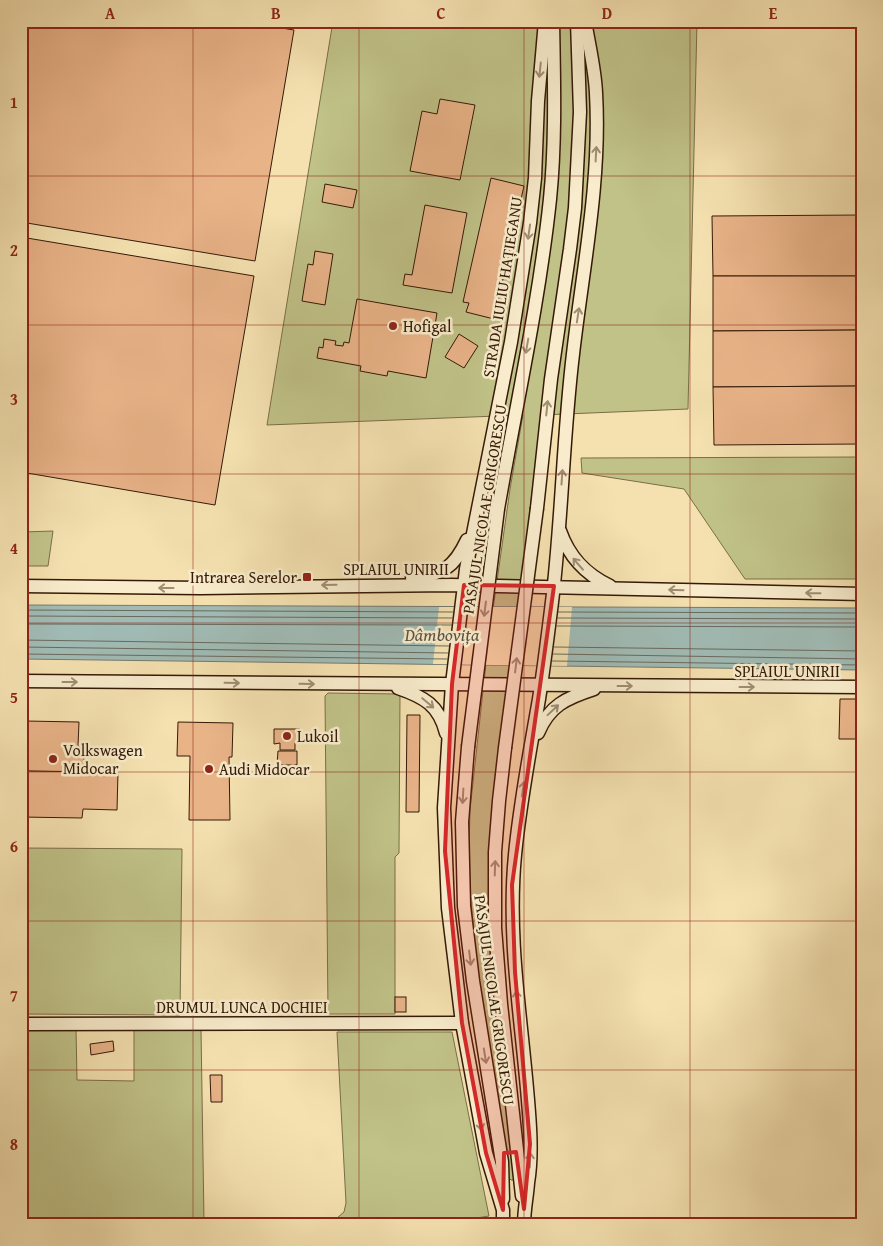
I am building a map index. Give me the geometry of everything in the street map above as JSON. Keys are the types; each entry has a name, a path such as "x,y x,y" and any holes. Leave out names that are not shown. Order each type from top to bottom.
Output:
{"main road":[{"name":"STRADA IULIU HAȚIEGANU","path":"503,1210 486,1153 462,1023 449,924 445,869 444,808 452,684 464,585 528,243 533,198 538,101 546,21"},
{"name":"PASAJUL NICOLAE GRIGORESCU","path":"503,1225 502,1162 475,999 464,906 462,822 468,747 498,509 535,304 550,198 554,117 553,21"},
{"name":"PASAJUL NICOLAE GRIGORESCU","path":"524,1208 501,1004 495,928 495,852 505,748 537,508 550,379 575,208 580,112 577,21"},
{"path":"524,1225 524,1208 529,1176 530,1136 515,972 512,906 518,826 541,686 554,586 569,386 588,251 596,156 596,85 585,21"},
{"path":"377,585 426,576 446,569 458,558 474,526"},
{"path":"558,526 566,545 578,564 593,578 614,588"},
{"name":"SPLAIUL UNIRII","path":"21,586 200,588 464,585 862,594"},
{"name":"SPLAIUL UNIRII","path":"21,681 862,687"},
{"path":"391,685 419,696 434,707 448,739"},
{"path":"530,752 545,717 556,705 602,686"},
{"name":"DRUMUL LUNCA DOCHIEI","path":"21,1024 462,1023"}],"highlighted area":[{"path":"464,585 554,586 512,885 515,972 530,1144 524,1209 516,1152 504,1153 503,1210 486,1153 462,1023 445,851 452,684"}],"green space":[{"path":"333,21 697,21 688,409 541,415 520,596 490,927 495,1001 514,1180 508,1177 477,968 470,890 469,851 470,810 488,645 510,489 523,415 267,425"},
{"path":"862,457 862,579 745,579 684,489 582,473 581,458"},
{"path":"21,531 53,531 48,566 21,566"},
{"path":"328,693 400,694 399,853 395,857 395,1014 328,1014 325,696"},
{"path":"21,848 182,849 180,1015 21,1014"},
{"path":"23,1028 76,1029 77,1080 134,1081 134,1030 201,1029 204,1222 337,1218 344,1212 346,1203 337,1032 452,1032 489,1216 434,1225 22,1225"}],"water":[{"name":"Dâmbovița","path":"21,605 862,608 862,670 21,659"}],"pier":[{"path":"439,607 572,607 567,666 433,664"}],"building":[{"path":"21,21 239,21 294,30 255,261 21,222"},
{"path":"440,99 475,105 460,180 410,171 422,111 437,114"},
{"name":"Hofigal","path":"491,178 524,186 494,319 466,312 469,303 463,302"},
{"path":"325,184 357,190 353,208 322,202"},
{"name":"Hofigal","path":"425,205 467,213 452,293 403,285 405,274 412,275"},
{"path":"862,215 862,276 713,276 712,216"},
{"path":"21,237 254,276 215,505 21,472"},
{"path":"315,251 333,254 325,305 302,301 308,264 313,265"},
{"path":"713,276 862,276 862,330 713,331"},
{"name":"Hofigal","path":"357,299 437,313 426,378 388,371 387,376 360,371 361,366 317,358 319,347 323,348 324,339 336,341 335,345 343,346 344,342 349,343"},
{"path":"862,330 862,386 713,387 713,331"},
{"name":"Hofigal","path":"459,334 478,346 464,368 445,357"},
{"path":"862,386 862,444 714,445 713,387"},
{"path":"840,699 862,699 862,739 839,739"},
{"path":"407,715 420,715 419,812 406,812"},
{"name":"Volkswagen Midocar","path":"26,721 79,722 78,746 84,747 84,772 21,771 21,738 26,738"},
{"name":"Audi Midocar","path":"178,722 233,723 232,757 229,757 230,820 189,820 190,756 177,756"},
{"name":"Lukoil","path":"274,729 300,729 300,743 295,743 295,750 280,750 280,743 274,744"},
{"path":"278,751 297,751 297,765 277,765"},
{"path":"21,771 118,772 117,810 83,809 82,818 21,817"},
{"path":"395,997 406,997 406,1012 395,1012"},
{"path":"113,1041 114,1051 91,1055 90,1044"},
{"path":"210,1075 222,1075 222,1102 211,1102"}],"place":[{"name":"Hofigal","path":"393,326"},
{"name":"Intrarea Serelor","path":"307,577"},
{"name":"Lukoil","path":"287,736"},
{"name":"Volkswagen Midocar","path":"53,759"},
{"name":"Audi Midocar","path":"209,769"}]}
